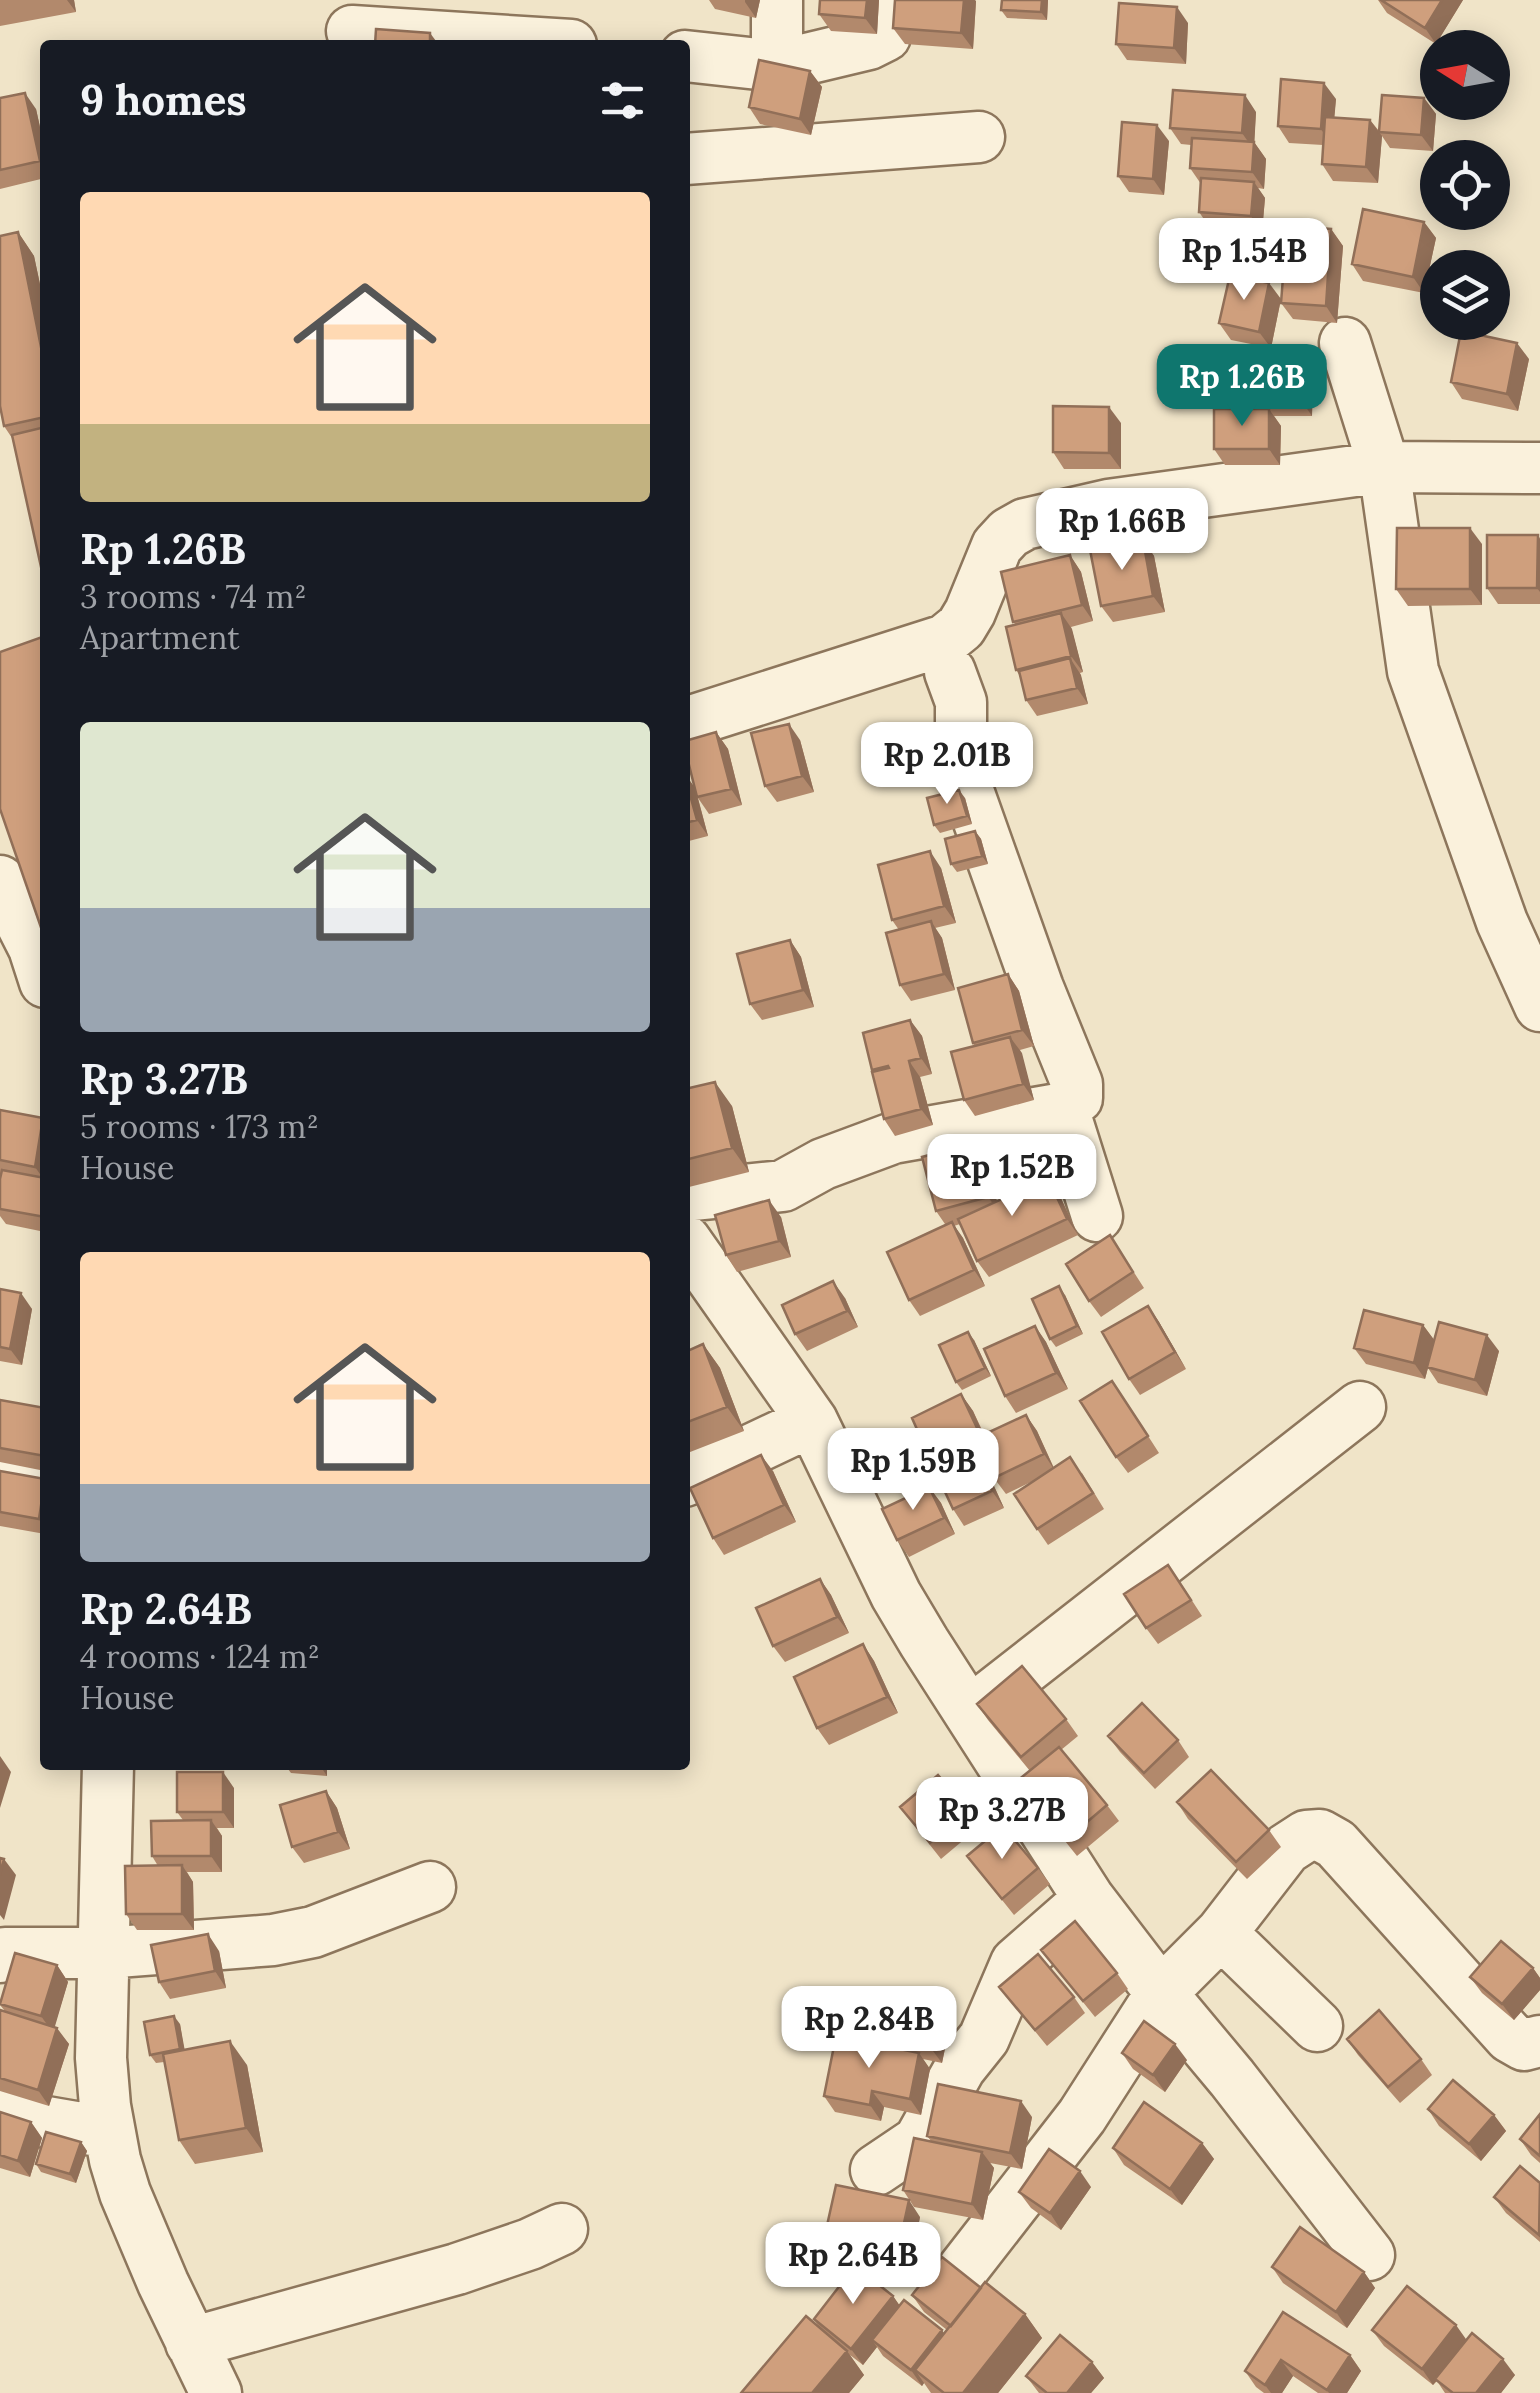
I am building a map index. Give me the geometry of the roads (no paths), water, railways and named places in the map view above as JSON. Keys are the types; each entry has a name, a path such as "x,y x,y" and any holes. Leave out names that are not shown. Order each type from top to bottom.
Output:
{"street":[{"path":"777,0 777,66"},
{"path":"690,57 777,66 878,41 885,36 890,0"},
{"path":"354,25 512,40"},
{"path":"690,159 979,137"},
{"path":"1345,343 1384,467 1412,671 1502,922 1540,1006"},
{"path":"690,721 945,640 962,628 997,546 1008,533 1025,524 1108,505 1384,467 1540,468"},
{"path":"690,1195 783,1186 823,1164 893,1138 1062,1108 1078,1098 1077,1084 1038,988 961,770 961,702 950,672"},
{"path":"0,881 40,967"},
{"path":"1062,1108 1097,1216"},
{"path":"690,1247 812,1421 896,1595 1090,1899 1368,2255"},
{"path":"970,1712 1360,1407"},
{"path":"690,1479 812,1421"},
{"path":"0,1471 40,1474"},
{"path":"108,1770 101,2058 110,2134 125,2193 216,2393"},
{"path":"963,2269 1082,2116 1162,1994 1220,1934 1286,1849 1306,1836 1320,1836 1336,1844 1510,2037 1524,2045 1540,2041"},
{"path":"0,1957 104,1954 273,1940 313,1932 430,1887"},
{"path":"876,2170 919,2140 960,2068 984,2038 1016,1963 1090,1899"},
{"path":"1220,1934 1317,2026"},
{"path":"0,2114 110,2134"},
{"path":"191,2344 457,2269 562,2229"}]}
